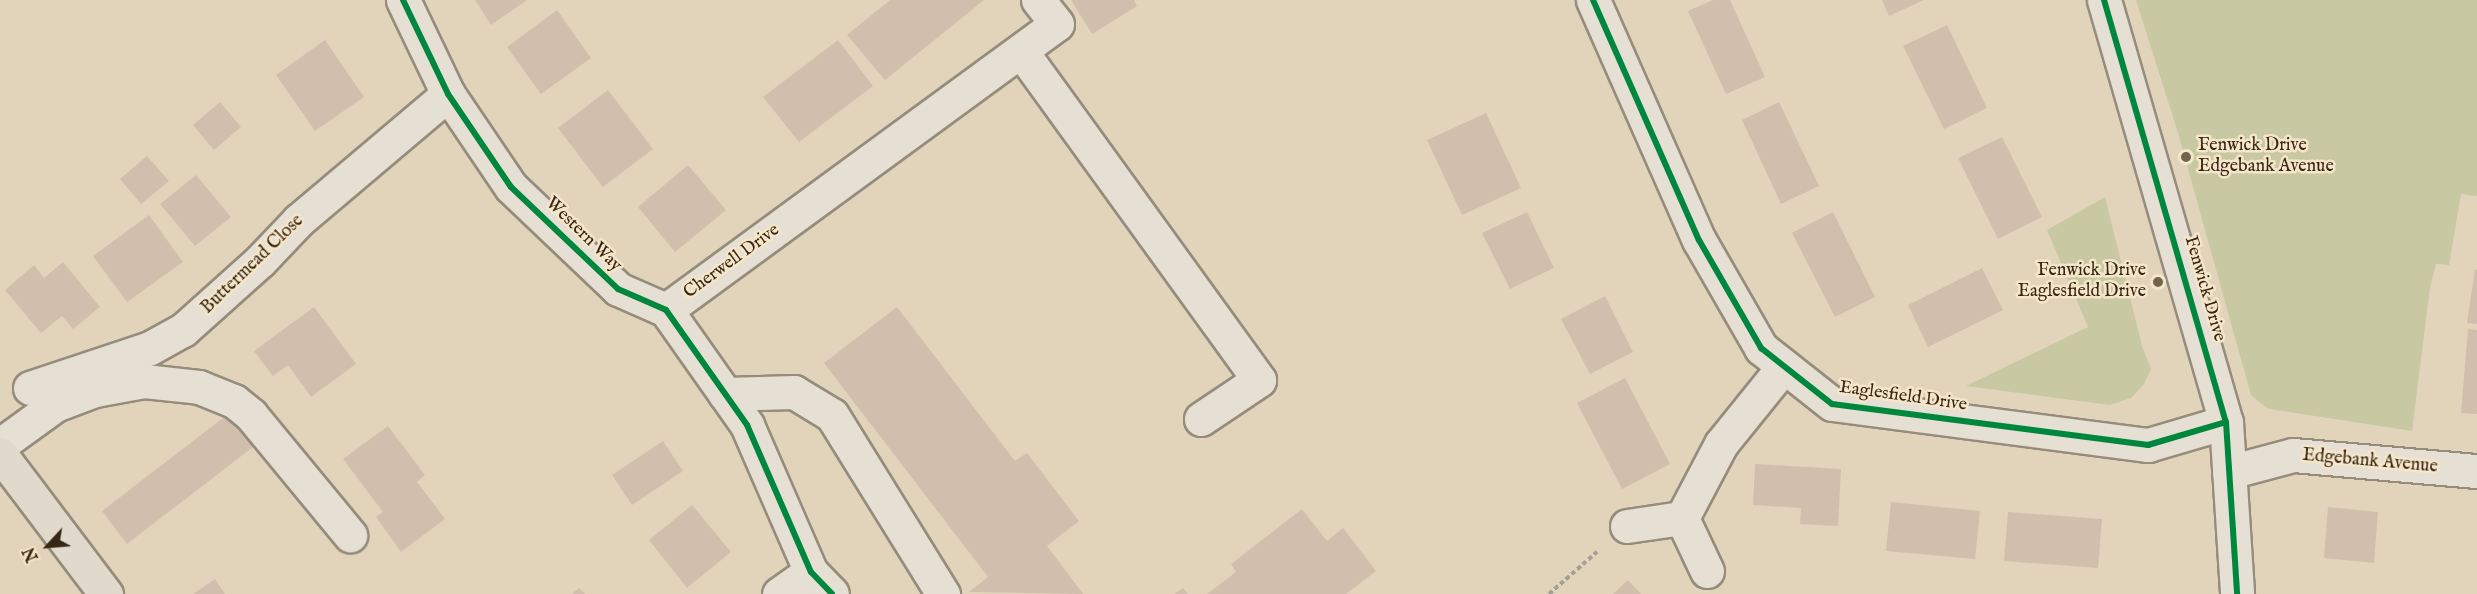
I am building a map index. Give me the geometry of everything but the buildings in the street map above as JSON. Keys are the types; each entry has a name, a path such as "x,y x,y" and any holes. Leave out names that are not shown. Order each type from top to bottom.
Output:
{"highway":[{"path":"0,454 106,594"}],"street":[{"name":"Western Way","path":"403,0 448,94 511,187 618,289 666,310"},
{"name":"Cherwell Drive","path":"666,310 1057,24 1038,0"},
{"name":"Eaglesfield Drive","path":"1593,0 1699,240 1761,348 1832,404 2148,445 2226,422"},
{"name":"Fenwick Drive","path":"2104,0 2226,422 2237,594"},
{"path":"1021,51 1259,380 1201,419"},
{"name":"Buttermead Close","path":"30,388 150,348 183,330 237,283 299,220 448,94"},
{"path":"666,310 747,425 821,583 779,594"},
{"path":"1682,518 1721,444 1784,366"},
{"path":"0,445 55,405 95,390 144,381 199,387 234,401 251,415 350,535"},
{"path":"725,394 794,392 832,415 943,594"},
{"name":"Edgebank Avenue","path":"2229,472 2293,455 2477,471"},
{"path":"1627,526 1682,518"},
{"path":"1682,518 1707,571"}],"path":[{"path":"1549,594 1627,526"}],"green space":[{"path":"2136,0 2477,0 2477,196 2461,194 2449,265 2436,264 2430,288 2412,431 2267,408 2251,395 2178,133"},
{"path":"2105,197 2142,346 2151,369 2144,384 2131,398 2110,405 1966,386 2088,327 2047,230"}],"cycle path":[{"path":"403,0 448,94 511,187 618,289 666,310 747,425 811,572 832,594"},
{"path":"1593,0 1699,240 1761,348 1832,404 2148,445 2226,422"},
{"path":"2104,0 2226,422 2237,594"}],"place":[{"name":"Fenwick Drive Edgebank Avenue","path":"2186,157"},
{"name":"Fenwick Drive Eaglesfield Drive","path":"2158,282"}]}
